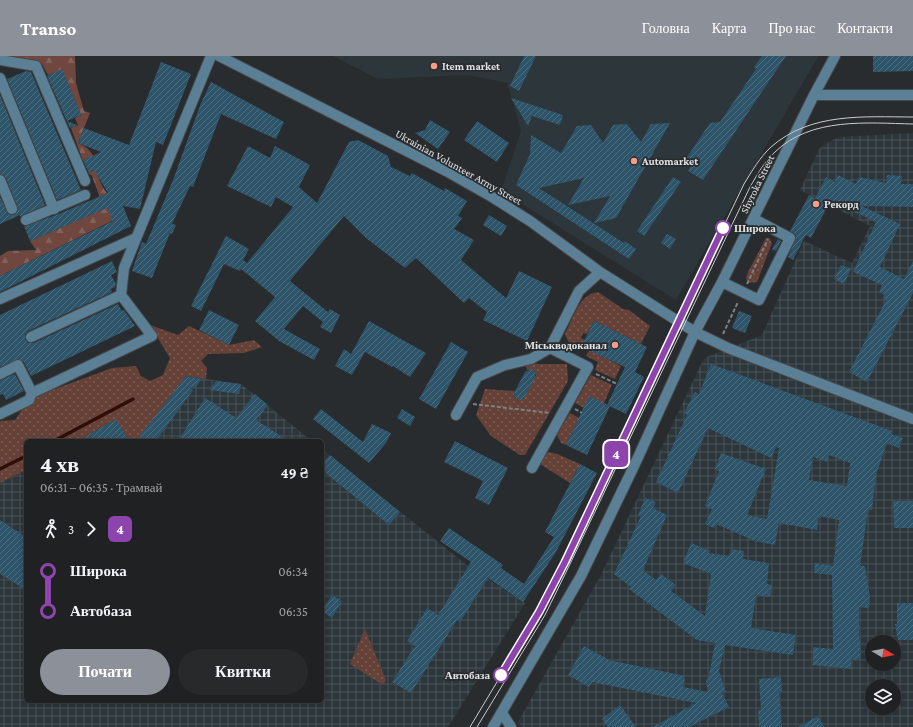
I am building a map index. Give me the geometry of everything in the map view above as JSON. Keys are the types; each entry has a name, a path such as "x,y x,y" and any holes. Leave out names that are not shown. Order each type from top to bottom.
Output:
{"street":[{"path":"0,414 29,400 32,393 152,336 121,294 124,268 218,56"},
{"name":"Ukrainian Volunteer Army Street","path":"218,56 448,172 492,197 530,221 600,272 695,332 728,348 913,419"},
{"name":"Shyroka Street","path":"493,727 581,576 635,464 695,332 754,218 831,58"},
{"path":"0,60 36,66 85,181"},
{"path":"0,78 54,208"},
{"path":"814,95 913,95"},
{"path":"0,180 12,209"},
{"path":"26,220 85,196"},
{"path":"722,282 759,300 790,238 754,218"},
{"path":"0,299 136,238"},
{"path":"456,415 477,377 505,365 531,359 550,348 580,291 600,272"},
{"path":"31,337 121,294"},
{"path":"532,468 588,367 550,348"},
{"path":"0,374 18,365 32,393"},
{"path":"502,713 511,727"}],"path":[{"path":"587,370 617,384"},
{"path":"463,402 562,415"}],"shaded area":[{"name":"Automarket","path":"333,56 818,57 676,300 501,191 521,131 507,83 468,75 378,79"},
{"path":"913,133 913,727 522,727 518,722 601,575 704,358 762,335 804,241 852,263 870,226 800,190 819,149 839,137"},
{"path":"766,238 769,238 772,243 757,282 749,283 746,279 747,274"},
{"path":"598,292 623,309 629,310 650,326 641,344 594,321 587,334 583,333 581,338 585,340 581,347 575,346 569,342 565,334 577,308 586,297"},
{"path":"150,325 178,335 189,326 229,345 254,340 262,347 244,353 208,354 201,361 207,368 206,379 186,376 139,439 128,439 116,419 81,439 24,439 24,471 0,483 0,421 15,420 25,405 33,397 112,368 136,366 141,376 150,381 163,375 170,358"},
{"path":"589,350 621,366 615,379 595,370 598,362 586,356"},
{"path":"532,364 567,364 568,381 525,455 520,455 491,436 476,415 485,389 515,391 514,396 517,399 523,399 536,375 533,370 527,370 526,366"},
{"path":"591,375 612,385 604,403 584,408 575,403"},
{"path":"186,376 241,384 310,439 81,439 137,407 153,419"},
{"path":"570,413 579,418 566,445 561,443 557,435"},
{"path":"324,451 468,566 525,603 448,727 0,727 0,483 24,471 24,703 324,703"},
{"path":"548,452 557,454 580,464 570,483 540,464"},
{"path":"365,629 386,680 383,685 350,664"}],"green space":[{"path":"0,56 75,56 76,83 84,111 90,113 78,143 92,153 101,184 111,198 126,214 0,276 0,256 8,251 36,250 30,241 104,209 92,176 88,173 94,170 89,158 83,161 71,128 78,125 75,118 81,115 62,70 48,75 42,64 0,59"}],"building":[{"path":"524,56 536,56 519,91 510,86"},
{"path":"762,56 786,56 703,180 688,171 691,165 685,160 710,123 720,122 756,69 754,67"},
{"path":"873,56 913,56 913,71 873,72"},
{"path":"161,62 191,74 163,145 156,142 140,209 123,206 131,226 0,292 0,276 113,221 107,208 30,241 24,226 56,215 108,193 94,170 89,173 83,160 101,152 78,143 84,128 129,145"},
{"path":"62,69 81,115 67,121 77,125 70,128 47,76"},
{"path":"26,71 31,72 81,190 57,200 7,79"},
{"path":"211,82 284,122 276,139 221,114 193,187 190,186 172,224 176,225 172,234 170,233 152,278 132,271 142,242 146,244 173,180 201,103"},
{"path":"0,95 45,205 20,217 20,215 0,224 0,197 8,214 15,215 18,209 6,178 0,174"},
{"path":"511,98 563,115 560,125 532,116 528,126"},
{"path":"430,120 450,132 438,149 415,133 425,130"},
{"path":"477,121 509,143 497,162 464,140"},
{"path":"670,123 616,218 594,223 610,196 568,205 584,178 539,188 624,243 625,241 636,249 629,259 516,185 530,154 531,135 561,153 577,126 591,125 603,143 613,125 627,124 641,142 651,124"},
{"path":"358,140 388,156 391,167 410,176 412,173 444,191 445,188 467,201 458,216 462,218 454,229 474,240 461,260 506,298 519,271 552,287 527,341 483,320 487,312 469,298 464,303 416,258 405,268 366,238 344,216 290,281 328,312 330,309 340,315 331,333 320,327 323,322 303,306 284,329 320,349 314,360 279,341 255,321 275,297 241,269 240,271 224,264 201,311 191,306 226,236 249,249 243,260 247,263 293,207 276,197 271,207 227,186 248,146 270,158 275,146 310,165 299,187 317,203 349,142"},
{"path":"838,175 856,184 859,177 886,183 887,175 902,176 901,184 913,184 913,207 862,206 900,224 880,267 904,279 913,261 913,293 867,382 849,372 886,300 883,298 885,295 879,292 882,285 853,272 876,222 855,212 858,206 844,206 831,200 811,238 806,235 793,260 788,257 796,238 795,234 790,231 809,195 815,198 826,177 835,182"},
{"path":"673,177 681,182 644,236 637,231"},
{"path":"489,215 507,226 501,236 483,225"},
{"path":"667,234 676,239 670,249 661,243"},
{"path":"778,239 781,241 776,251 772,249"},
{"path":"112,261 117,272 111,275 116,284 115,287 111,289 112,292 28,331 25,334 25,339 28,343 34,343 118,304 135,326 31,376 24,362 19,359 0,367 0,315"},
{"path":"841,265 851,269 844,284 834,279"},
{"path":"209,310 239,325 229,345 199,330"},
{"path":"739,311 752,316 745,333 732,328"},
{"path":"369,321 426,353 410,377 393,366 392,367 365,352 352,375 335,366 344,349 351,354"},
{"name":"Міськводоканал","path":"594,321 647,347 635,372 644,377 626,414 607,405 625,367 581,347"},
{"path":"451,342 468,352 436,409 419,399"},
{"path":"711,364 892,431 891,434 903,438 899,448 887,443 876,475 872,510 868,510 860,566 865,566 870,597 869,608 859,607 859,639 861,659 851,660 852,669 813,665 813,647 833,649 832,575 814,573 815,563 833,566 839,520 819,516 817,530 779,523 775,545 755,541 716,524 714,528 705,524 712,509 705,506 719,471 715,469 721,453 766,469 747,515 767,519 779,448 776,447 771,458 708,428 678,493 656,482 687,415 684,413 695,392 699,394","holes":["829,455 850,463 847,486 809,480 813,457 827,462"]},
{"path":"531,369 535,371 535,378 525,397 521,400 517,399 514,396 515,391 525,372"},
{"path":"15,374 24,391 6,400 3,394 0,395 0,380"},
{"path":"186,376 202,379 195,388 188,387 193,390 157,439 138,439"},
{"path":"216,381 241,384 239,394 210,390"},
{"path":"255,394 268,405 256,420 286,439 179,439 205,398 235,417 235,419"},
{"path":"589,396 610,406 587,455 566,445"},
{"path":"321,409 363,442 372,424 391,433 386,443 369,463 313,419"},
{"path":"402,409 415,417 410,426 397,418"},
{"path":"116,419 128,439 81,439"},
{"path":"455,441 508,468 489,505 475,498 483,481 444,462"},
{"path":"330,455 400,512 389,525 324,472 324,462"},
{"path":"580,464 597,473 556,552 523,602 488,578 460,622 457,620 411,693 392,682 415,646 407,641 427,608 438,615 471,562 440,541 449,528 503,565 501,568 524,584 554,537 545,532"},
{"path":"645,498 656,502 653,508 667,515 643,570 656,580 661,574 676,585 671,591 705,616 711,574 683,563 691,543 710,551 709,553 729,556 731,549 744,551 743,559 769,563 767,584 772,585 770,597 756,595 751,628 796,635 793,655 725,645 719,671 726,692 722,693 729,707 689,727 653,727 696,703 592,682 589,687 568,675 584,646 609,660 685,676 683,687 708,692 706,681 708,680 715,643 697,640 629,589 631,587 614,574 641,516 638,515"},
{"path":"893,501 913,501 913,528 894,528"},
{"path":"0,520 24,536 24,589 0,574"},
{"path":"332,595 342,601 332,618 324,612 324,608"},
{"path":"897,603 913,603 913,640 901,640 901,635 897,635 895,624 897,624"},
{"path":"781,677 782,691 779,691 782,727 759,727 758,710 761,710 759,679"},
{"path":"620,705 636,727 608,727 602,719"},
{"path":"818,716 824,727 798,727"}],"waterway":[{"path":"58,439 133,399"},
{"path":"0,469 24,457"}],"tram line":[{"path":"470,727 539,612 744,184 753,169 771,147 787,136 803,128 821,122 857,117 913,117"},
{"path":"477,727 545,615 750,187 764,164 775,152 789,141 822,127 859,123 913,124"},
{"name":"4","path":"501,675 539,612 565,562 723,228"}],"place":[{"name":"Item market","path":"434,66"},
{"name":"Automarket","path":"634,161"},
{"name":"Рекорд","path":"816,204"},
{"name":"Широка","path":"723,228"},
{"name":"Міськводоканал","path":"615,345"},
{"name":"Автобаза","path":"501,675"}]}
